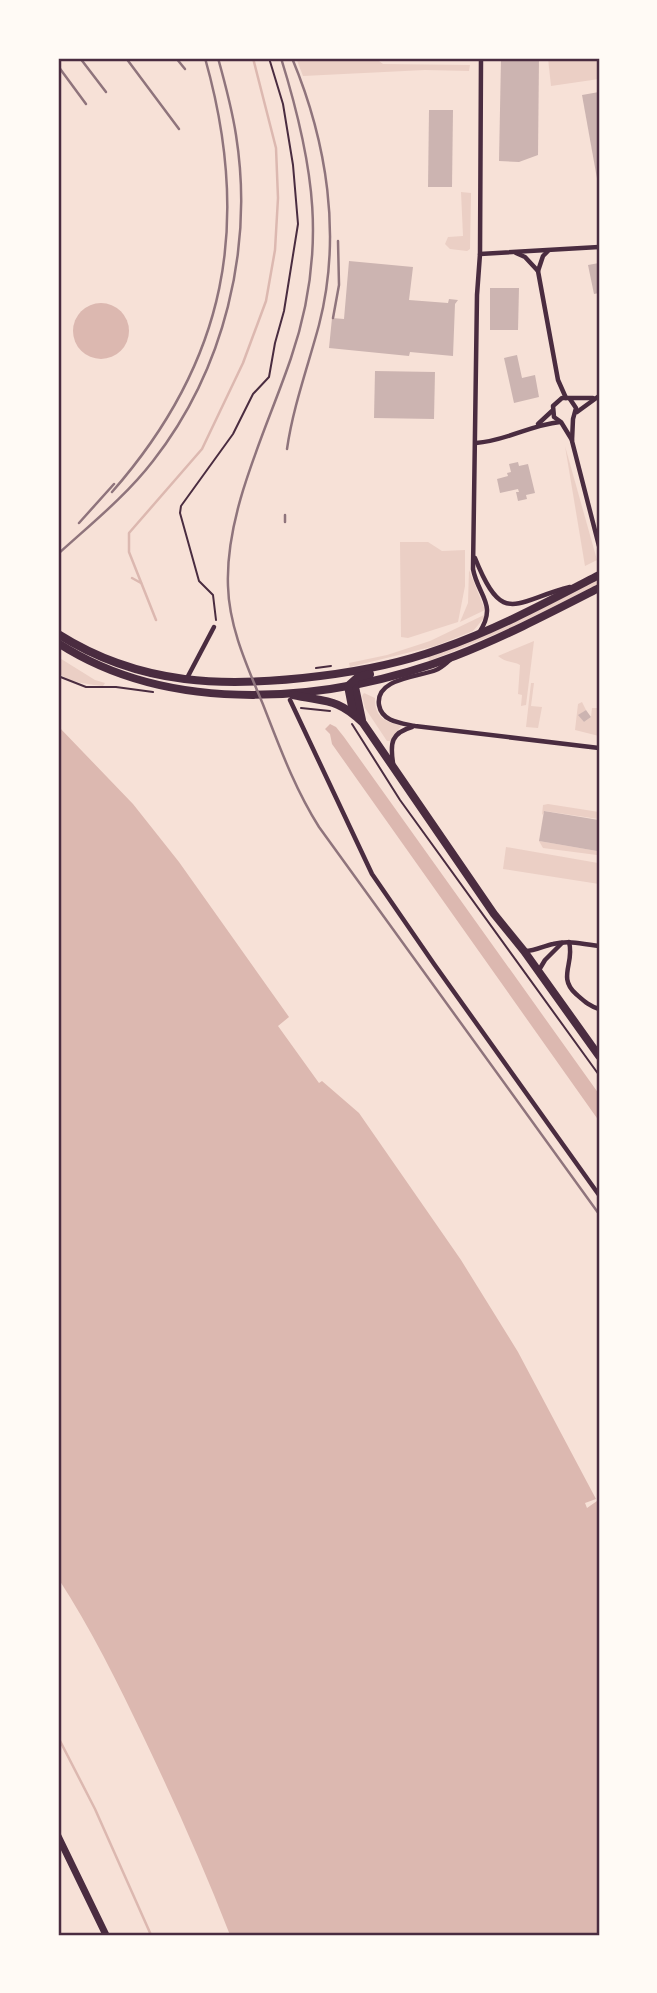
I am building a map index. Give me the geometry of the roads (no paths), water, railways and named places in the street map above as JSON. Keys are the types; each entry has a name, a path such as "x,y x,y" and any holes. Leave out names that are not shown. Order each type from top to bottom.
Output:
{"main road":[{"path":"58,634 117,664 185,681 234,683 290,680 375,668 422,655 478,633 599,575"},
{"path":"58,643 73,653 120,673 166,685 233,694 282,693 399,674 454,656 516,630 599,588"},
{"path":"352,683 361,676 397,668 422,655"},
{"path":"337,674 352,683 363,723 494,914 524,951 599,1056"},
{"path":"351,717 352,683"},
{"path":"282,693 333,702 363,723"},
{"path":"58,1836 106,1935"}],"street":[{"path":"478,633 486,621 487,608 484,595 475,581 473,569 481,58"},
{"path":"480,254 599,247"},
{"path":"548,251 543,256 538,271 558,380 568,399 575,405 576,412"},
{"path":"516,253 525,257 538,271"},
{"path":"538,425 552,411 558,400 599,396"},
{"path":"593,398 576,412 572,441 599,546"},
{"path":"552,411 572,441"},
{"path":"476,443 514,436 538,425 573,419"},
{"path":"474,557 485,584 496,598 506,603 527,602 553,591 581,585"},
{"path":"185,681 214,628"},
{"path":"454,656 439,669 394,682 383,690 379,702 382,713 390,720 415,726 599,748"},
{"path":"290,700 372,874 433,964 599,1195"},
{"path":"394,767 392,745 395,737 401,730 415,726"},
{"path":"524,951 538,951 550,944 569,942 599,946"},
{"path":"569,942 572,957 566,977 568,986 589,1006 599,1009"},
{"path":"538,971 562,943"}],"waterway":[{"path":"156,620 129,552 129,533 202,449 243,363 266,301 275,250 278,198 276,148 253,58"},
{"path":"132,578 141,583"},
{"path":"58,1737 95,1809 151,1935"}],"railway":[{"path":"80,58 106,92"},
{"path":"126,58 179,129"},
{"path":"176,58 185,69"},
{"path":"112,492 151,443 182,392 204,341 219,288 227,234 226,177 219,119 205,58"},
{"path":"58,554 120,498 153,461 178,426 215,348 228,307 241,221 241,178 236,135 218,58"},
{"path":"281,58 302,134 312,207 313,244 303,318 249,470 233,529 228,586 236,632 288,768 319,827 599,1214"},
{"path":"287,449 326,291 330,224 322,156 304,90 292,58"},
{"path":"58,66 86,104"},
{"path":"333,318 339,285 338,241"},
{"path":"79,523 114,484"},
{"path":"285,515 285,522"}]}
